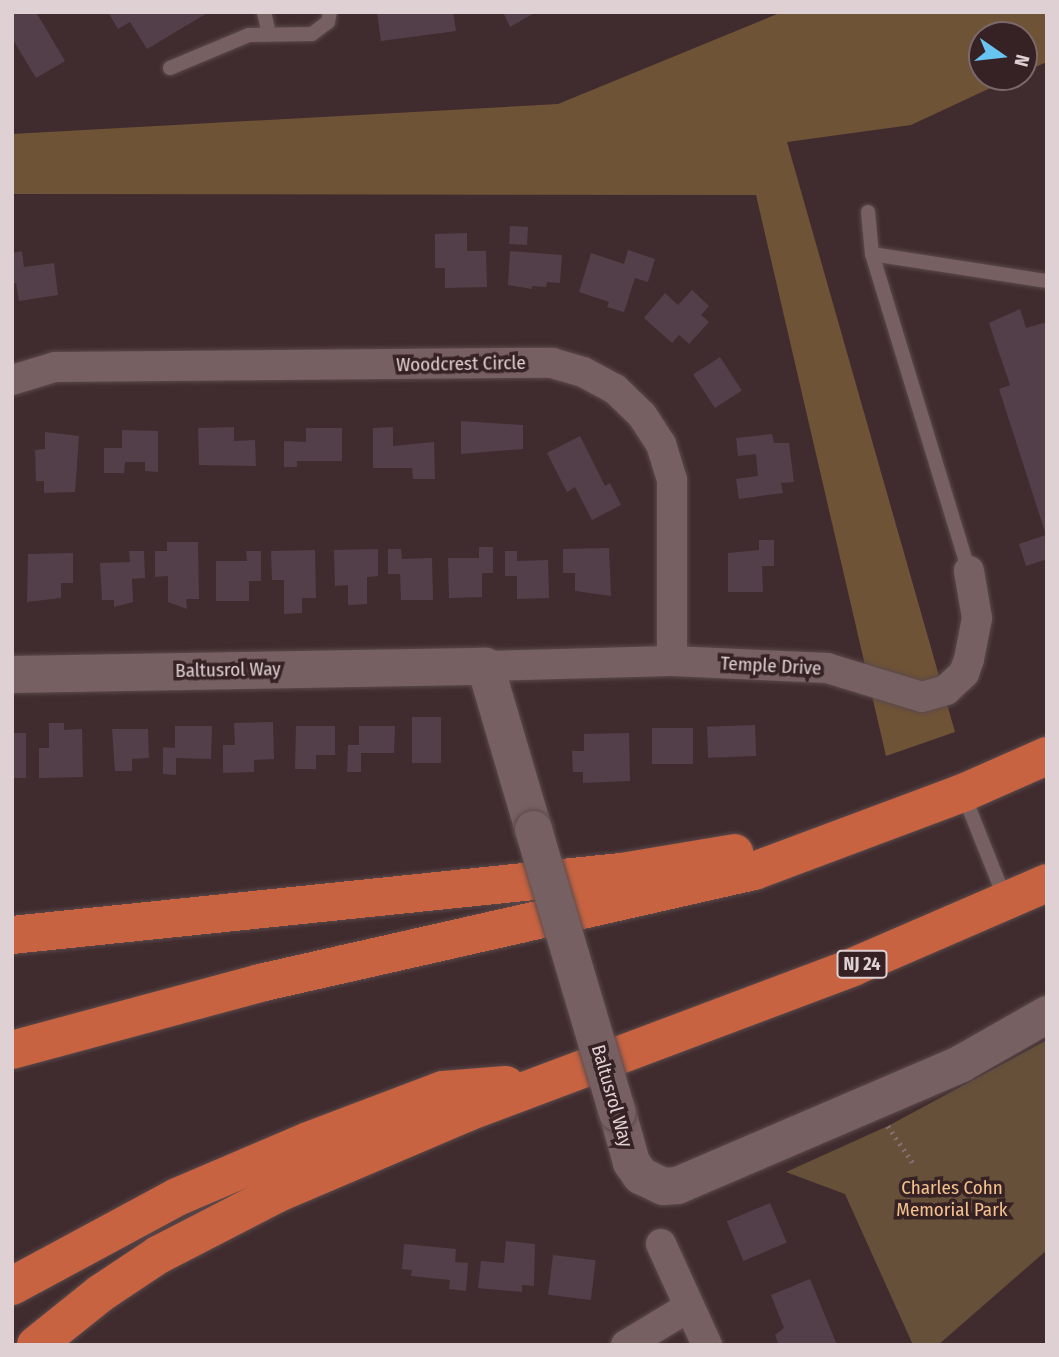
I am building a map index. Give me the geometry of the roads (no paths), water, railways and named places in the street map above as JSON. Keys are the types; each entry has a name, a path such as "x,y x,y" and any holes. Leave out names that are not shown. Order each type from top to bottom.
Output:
{"highway":[{"path":"12,1050 260,983 706,885 963,793 1047,755"},
{"path":"12,936 621,872 877,825"},
{"name":"NJ 24","path":"550,1081 769,1001 1047,883"},
{"path":"12,1286 177,1198 372,1116 443,1090 550,1081"},
{"path":"36,1345 101,1293 214,1224 347,1162 550,1081"}],"street":[{"name":"Woodcrest Circle","path":"12,380 55,367 552,363 583,372 615,389 642,415 661,444 672,480 671,661"},
{"name":"Temple Drive","path":"671,661 827,668 922,697 946,690 964,673 973,644 977,618 969,571"},
{"name":"Baltusrol Way","path":"12,674 671,661"},
{"name":"Baltusrol Way","path":"485,666 631,1162 640,1175 663,1186 677,1185 961,1063 1047,1014"},
{"path":"661,1244 707,1345"},
{"path":"626,1345 690,1307"}],"lane":[{"path":"264,12 270,33"},
{"path":"170,68 249,35 312,34 328,22 330,12"},
{"path":"868,212 872,254 969,571"},
{"path":"872,254 1047,281"},
{"path":"963,793 1006,902"}],"park label":[{"name":"Charles Cohn Memorial Park","path":"952,1199"}]}
